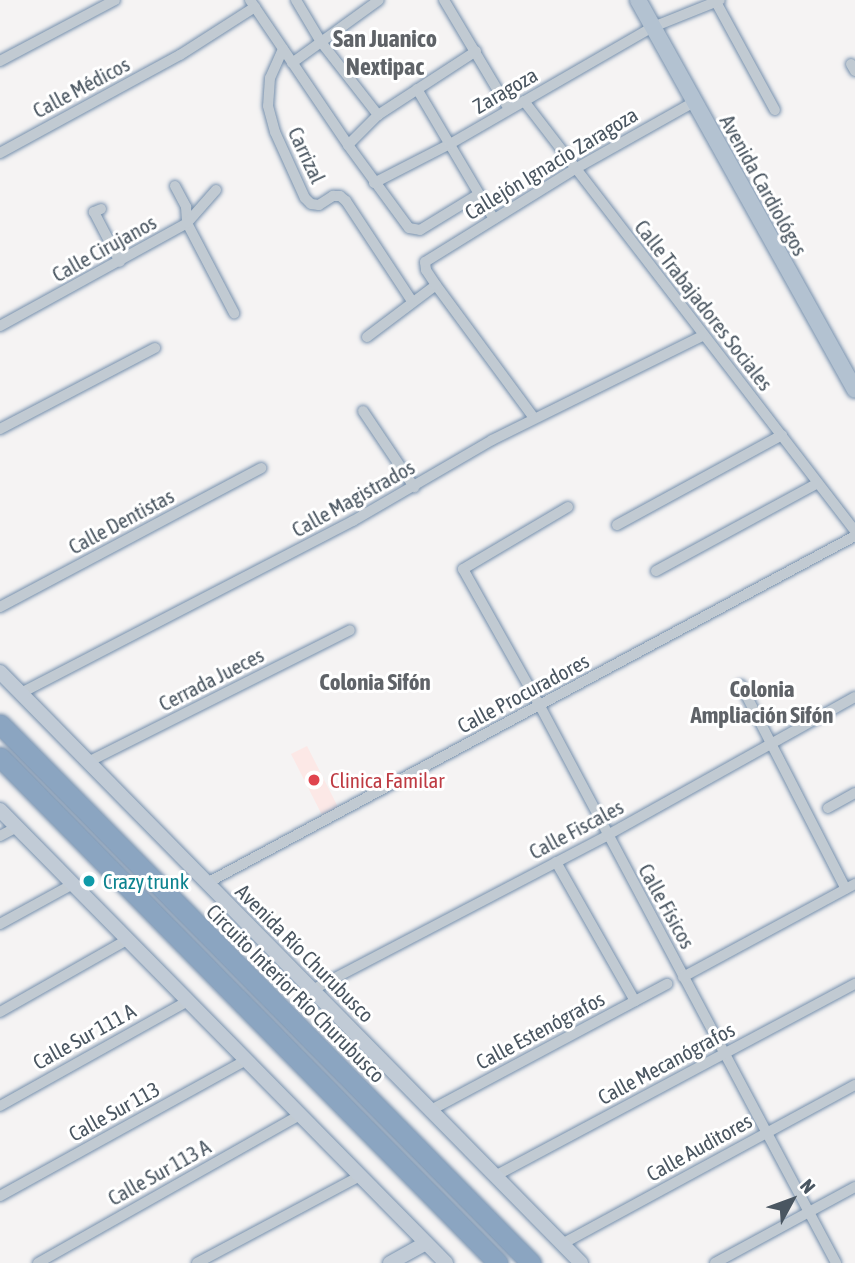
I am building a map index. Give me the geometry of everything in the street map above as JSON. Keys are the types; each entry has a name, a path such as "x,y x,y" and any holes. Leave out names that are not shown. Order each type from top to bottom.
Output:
{"highway":[{"name":"Circuito Interior Río Churubusco","path":"0,724 531,1263"},
{"path":"0,757 498,1263"}],"main road":[{"name":"Avenida Cardiológos","path":"638,0 855,390"},
{"name":"Avenida Río Churubusco","path":"0,672 581,1263"},
{"path":"0,810 446,1263"},
{"path":"390,1263 426,1243"}],"street":[{"path":"0,61 115,0"},
{"path":"296,0 321,42 378,115"},
{"path":"292,63 379,0"},
{"path":"444,0 509,109"},
{"path":"718,1 775,110"},
{"name":"Zaragoza","path":"374,183 450,144 653,27 718,1"},
{"path":"253,4 374,183 408,228 420,230 480,194"},
{"name":"Calle Médicos","path":"0,153 180,55 253,4"},
{"name":"Carrizal","path":"283,49 270,78 269,114 305,198 311,204 319,205 333,196 340,196 346,201 412,301"},
{"path":"348,145 378,115 476,51"},
{"path":"417,89 494,219"},
{"name":"Calle Trabajadores Sociales","path":"524,101 855,533"},
{"name":"Callejón Ignacio Zaragoza","path":"436,285 425,266 429,259 575,169 694,102"},
{"path":"175,186 186,207 187,223 234,313"},
{"name":"Calle Cirujanos","path":"0,326 187,223 216,190"},
{"path":"101,209 93,212 120,262"},
{"path":"367,337 436,285 534,418"},
{"name":"Calle Magistrados","path":"21,693 414,488 534,418 702,336"},
{"path":"0,429 155,348"},
{"path":"363,411 414,488"},
{"path":"617,525 782,435"},
{"name":"Calle Dentistas","path":"0,607 261,468"},
{"path":"656,571 818,483"},
{"name":"Calle Físicos","path":"568,507 463,569 540,706 606,835 836,1263"},
{"name":"Calle Procuradores","path":"207,883 540,706 855,533"},
{"name":"Cerrada Jueces","path":"88,762 350,630"},
{"path":"684,977 851,887 741,685"},
{"name":"Calle Fiscales","path":"312,990 556,862 855,697"},
{"path":"828,808 855,793"},
{"path":"0,836 17,827"},
{"path":"556,862 635,1001"},
{"path":"0,924 73,884"},
{"path":"0,1012 127,940"},
{"name":"Calle Estenógrafos","path":"431,1110 667,984"},
{"name":"Calle Mecanógrafos","path":"495,1176 855,984"},
{"name":"Calle Sur 111 A","path":"0,1106 188,1001"},
{"name":"Calle Sur 113","path":"0,1196 246,1060"},
{"name":"Calle Auditores","path":"562,1244 855,1084"},
{"name":"Calle Sur 113 A","path":"37,1263 300,1115"},
{"path":"197,1263 360,1175"},
{"path":"715,1263 855,1187"}],"shaded area":[{"name":"Clinica Familar","path":"307,746 338,807 322,815 291,754"}],"place":[{"name":"Clinica Familar","path":"314,780"},
{"name":"Crazy trunk","path":"89,881"}],"district":[{"name":"San Juanico Nextipac","path":"385,53"},
{"name":"Colonia Sifón","path":"375,682"},
{"name":"Colonia Ampliación Sifón","path":"762,702"}]}
